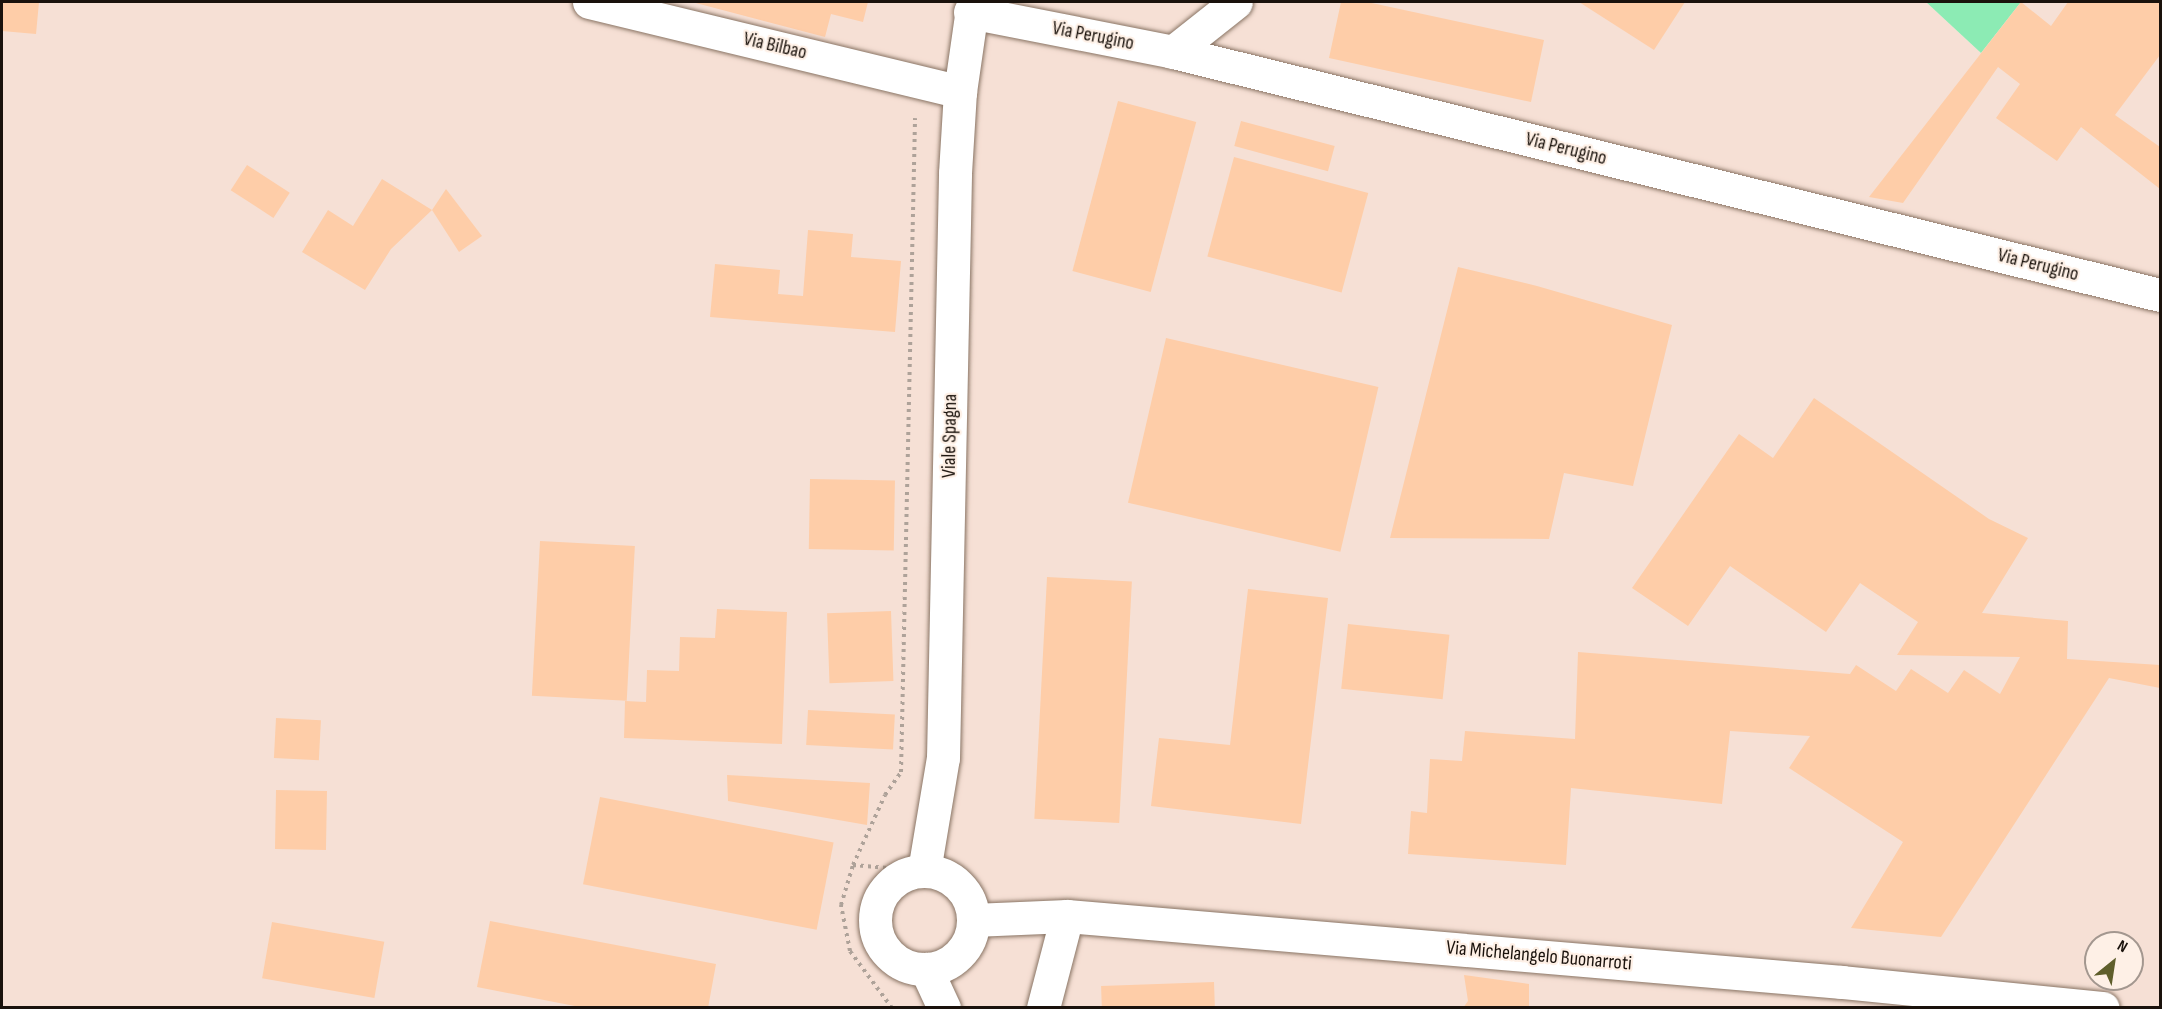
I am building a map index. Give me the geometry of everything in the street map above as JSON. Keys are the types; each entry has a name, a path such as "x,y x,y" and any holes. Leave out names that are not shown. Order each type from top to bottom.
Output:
{"street":[{"name":"Via Bilbao","path":"589,2 910,78 960,92"},
{"path":"1173,52 1236,2"},
{"name":"Via Perugino","path":"971,7 1173,52 2160,295"},
{"name":"Viale Spagna","path":"924,871 943,758 955,185 960,92 971,7"},
{"path":"924,871 939,873 953,880 964,891 971,904 974,920 964,948 954,959 926,969 910,967 885,950 878,936 875,921 877,905 889,886 908,873 924,871"},
{"path":"1043,1008 1067,916"},
{"name":"Via Michelangelo Buonarroti","path":"974,920 1067,916 1831,981 2096,1007"},
{"path":"926,969 944,1008"}],"path":[{"path":"892,1008 850,951 842,905 853,865 885,795 901,772 915,119 910,78"}],"shaded area":[{"path":"2,2 1926,2 1981,53 2021,2 2160,2 2160,1007 2,1008"}],"green space":[{"path":"1926,2 2021,2 1981,53"}],"building":[{"path":"2,2 39,2 36,34 2,31"},
{"path":"692,2 868,2 863,22 831,14 825,37"},
{"path":"1341,2 1367,2 1544,40 1531,102 1329,58"},
{"path":"1579,2 1685,2 1654,50"},
{"path":"2021,2 2051,26 2068,2 2160,2 2160,55 2115,115 2160,147 2160,189 2081,127 2057,161 1996,118 2020,84 1998,67 1903,203 1869,197"},
{"path":"1118,101 1196,122 1151,292 1072,271"},
{"path":"1241,121 1335,146 1328,171 1234,146"},
{"path":"1234,157 1368,193 1342,292 1207,256"},
{"path":"247,165 290,193 273,218 231,190"},
{"path":"382,179 432,210 391,249 365,290 302,252 328,210 353,226"},
{"path":"446,189 482,236 459,252 432,210"},
{"path":"808,230 853,234 851,257 901,261 895,332 710,317 715,264 780,270 778,294 803,296"},
{"path":"1458,267 1537,286 1672,325 1633,486 1564,473 1549,539 1390,538"},
{"path":"1166,338 1378,387 1340,552 1128,503"},
{"path":"1814,398 1989,519 2028,538 1982,613 2068,621 2067,659 2160,665 2160,688 2109,678 1941,937 1851,928 1903,842 1789,768 1810,736 1730,731 1722,804 1571,788 1566,865 1408,854 1411,811 1427,813 1430,759 1462,761 1465,731 1575,739 1578,652 1850,674 1856,665 1896,691 1911,669 1948,693 1964,670 2000,694 2020,657 1897,655 1918,622 1860,583 1826,632 1730,566 1688,626 1632,588 1739,434 1773,458"},
{"path":"810,479 895,480 894,550 809,549"},
{"path":"540,541 635,546 627,701 532,696"},
{"path":"1047,577 1132,581 1119,823 1034,819"},
{"path":"1248,589 1328,598 1301,824 1151,806 1159,738 1230,745"},
{"path":"717,609 787,612 782,744 624,738 625,701 646,702 647,670 679,671 680,637 715,638"},
{"path":"891,611 893,681 829,683 827,613"},
{"path":"1348,624 1449,635 1443,699 1341,689"},
{"path":"808,710 895,715 893,750 806,745"},
{"path":"276,718 321,720 319,760 274,758"},
{"path":"727,775 870,783 867,825 728,801"},
{"path":"276,790 327,791 326,850 275,849"},
{"path":"600,797 834,842 817,930 583,884"},
{"path":"490,921 716,964 708,1008 585,1008 477,987"},
{"path":"272,922 384,942 374,998 262,978"},
{"path":"1464,975 1529,984 1529,1008 1463,1008 1468,1001"},
{"path":"1214,982 1215,1008 1102,1008 1101,986"}]}
